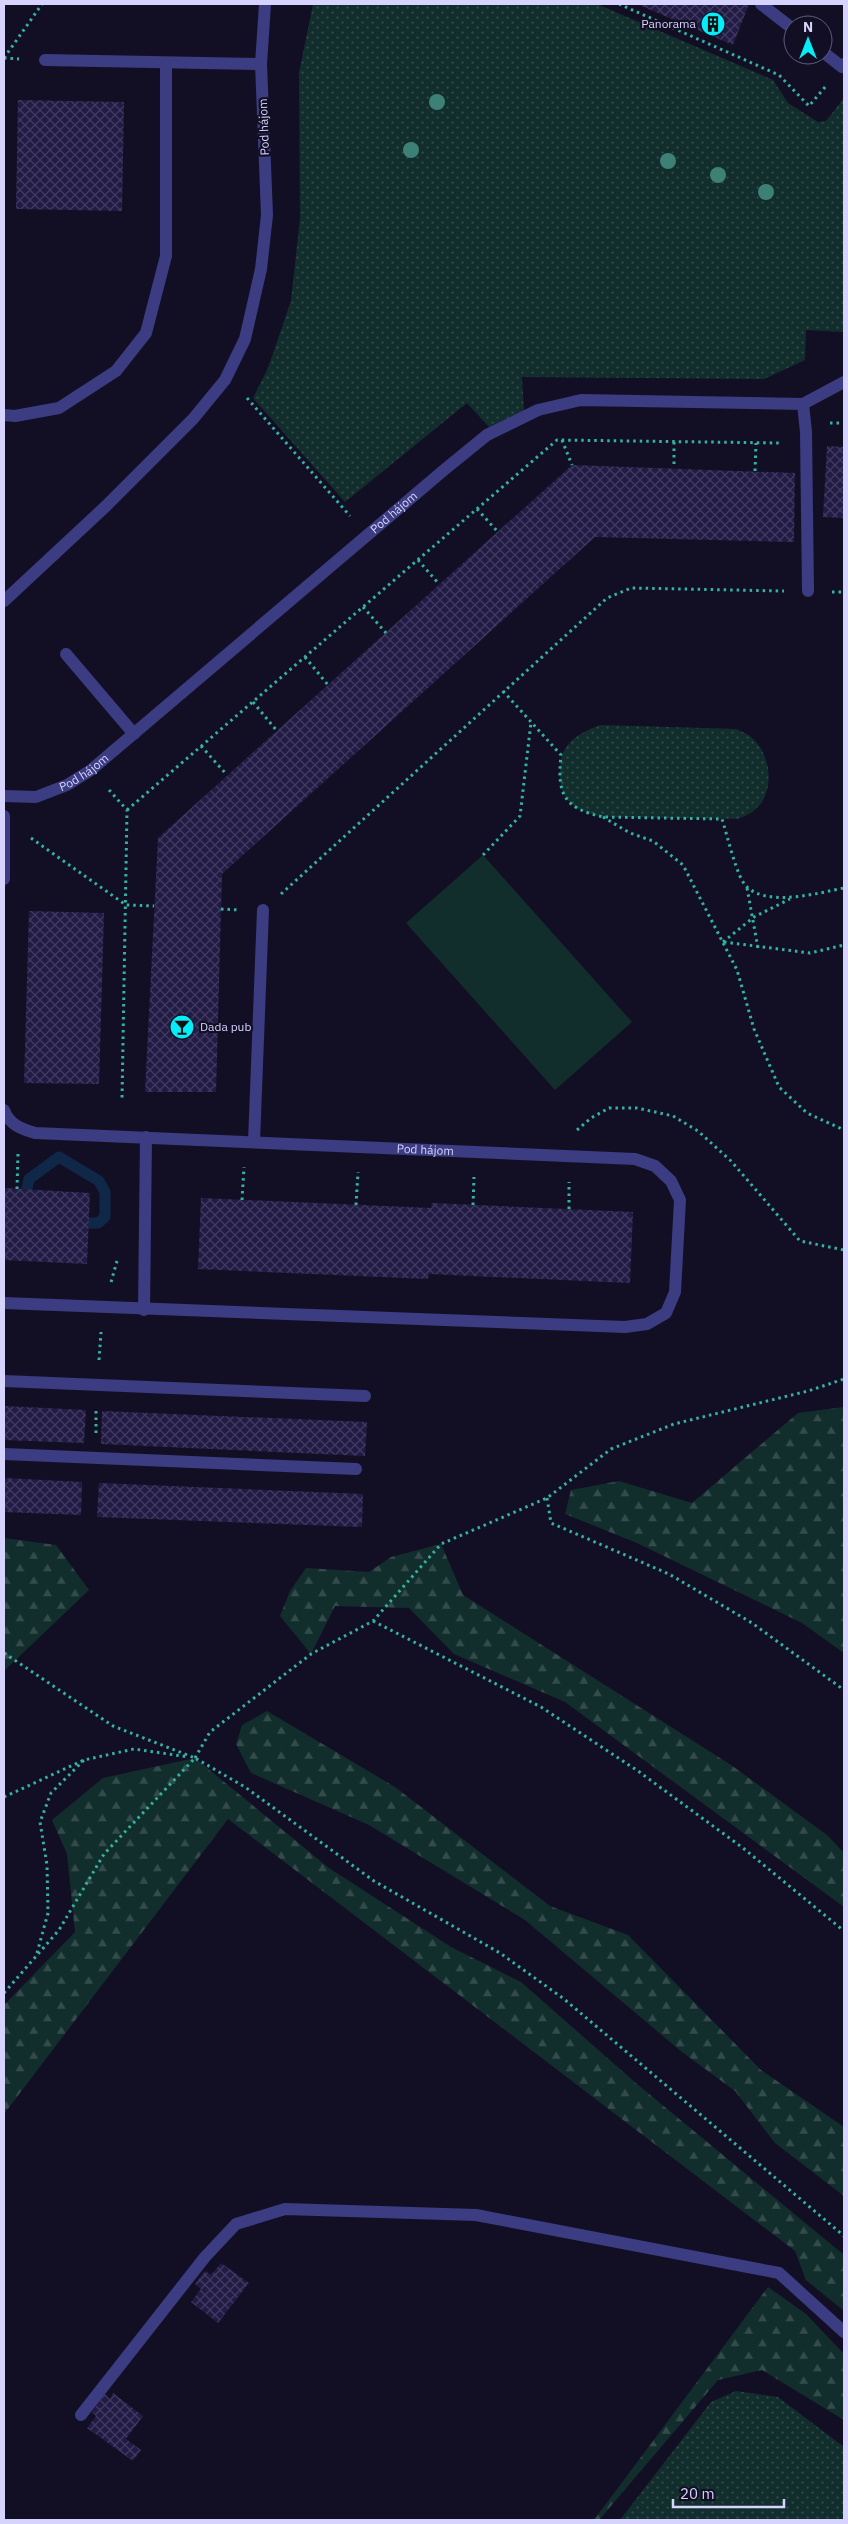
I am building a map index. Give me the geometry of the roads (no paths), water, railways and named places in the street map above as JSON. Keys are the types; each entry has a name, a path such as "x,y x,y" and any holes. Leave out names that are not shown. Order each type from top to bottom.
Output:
{"street":[{"name":"Pod hájom","path":"4,601 106,506 193,419 225,380 245,339 261,269 267,215 261,64 265,4"},
{"path":"761,4 783,21"},
{"path":"45,60 166,64 261,64"},
{"path":"4,415 15,416 59,408 116,371 146,332 166,256 166,64"},
{"name":"Pod hájom","path":"4,796 36,798 67,785 91,770 366,535 487,436 538,410 581,400 802,404 844,382"},
{"path":"802,404 806,432 808,591"},
{"path":"66,654 134,734"},
{"path":"4,818 4,879"},
{"path":"254,1142 263,910"},
{"name":"Pod hájom","path":"4,1110 6,1117 18,1128 35,1134 146,1137 635,1159 655,1166 672,1181 680,1200 675,1292 666,1313 647,1324 625,1328 4,1303"},
{"path":"144,1310 146,1137"},
{"path":"4,1381 365,1396"},
{"path":"4,1454 356,1469"},
{"path":"81,2415 205,2257 236,2224 285,2209 476,2215 779,2274 844,2332"}],"waterway":[{"path":"27,1189 29,1179 59,1157 99,1181 105,1192 105,1217 98,1223 89,1223"}],"place":[{"name":"Panorama","path":"713,24"},
{"name":"Dada pub","path":"182,1027"}]}
